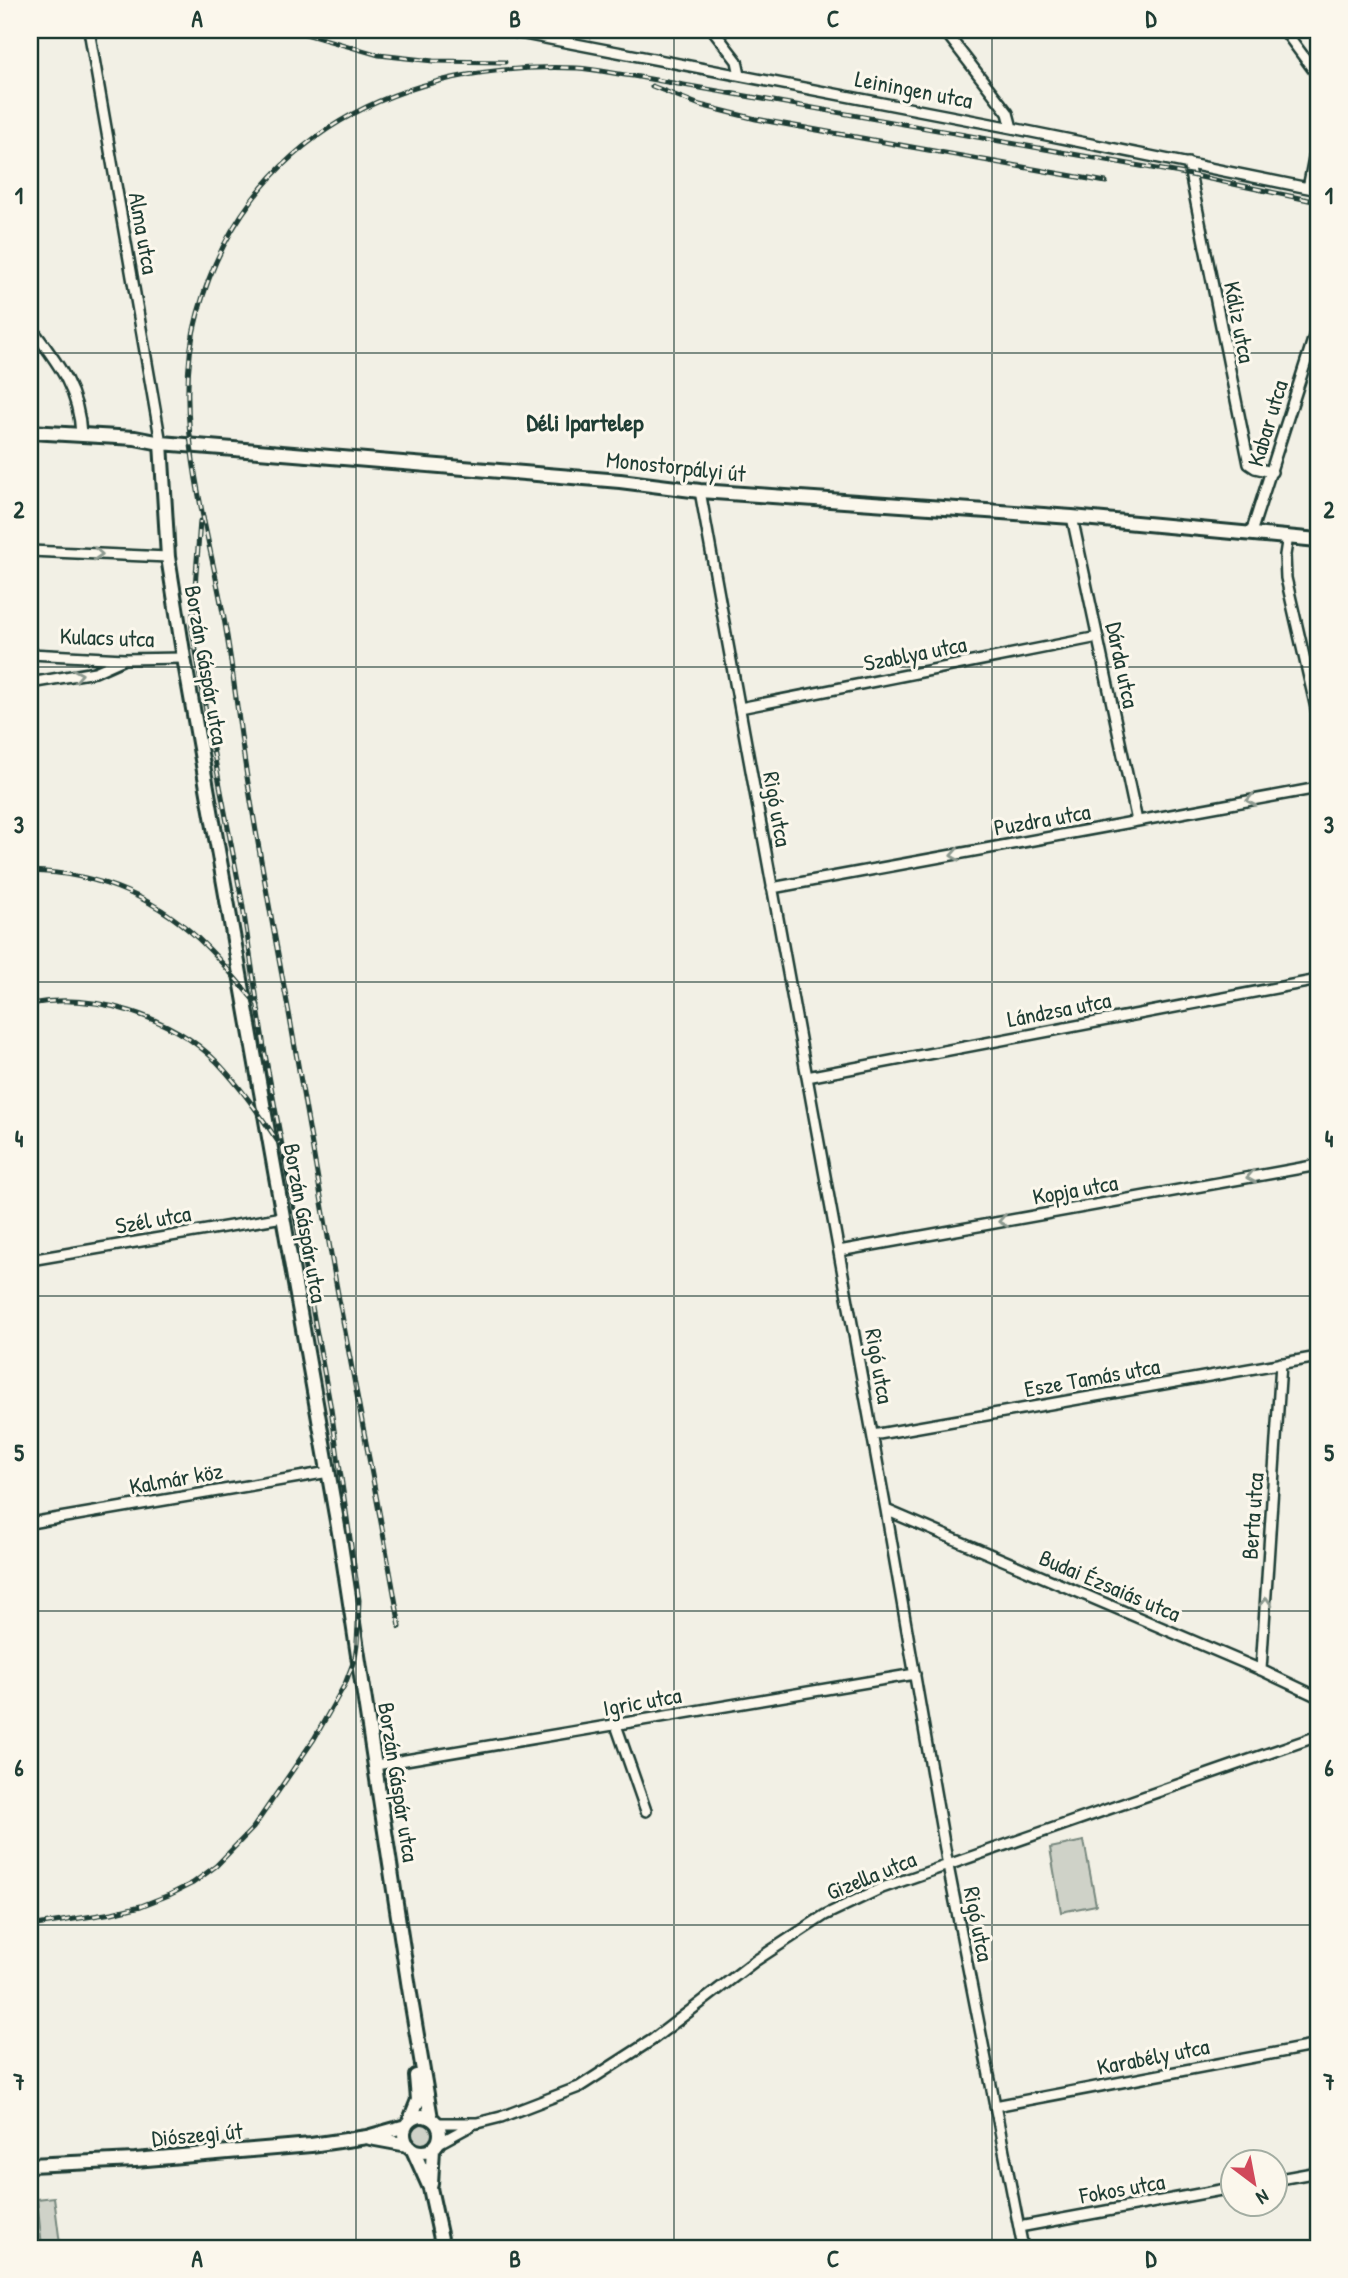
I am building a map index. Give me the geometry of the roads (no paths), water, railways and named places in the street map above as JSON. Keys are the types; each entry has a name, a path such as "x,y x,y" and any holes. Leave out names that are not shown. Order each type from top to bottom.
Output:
{"street":[{"name":"Alma utca","path":"89,30 161,443"},
{"name":"Leiningen utca","path":"503,30 1318,190"},
{"path":"713,30 737,61 740,75"},
{"path":"944,30 1008,113 1012,128"},
{"path":"1284,30 1318,76"},
{"path":"1308,188 1318,137"},
{"name":"Káliz utca","path":"1188,163 1249,464 1272,472"},
{"name":"Kabar utca","path":"1251,533 1318,324"},
{"path":"30,326 64,372 81,434"},
{"name":"Monostorpályi út","path":"30,432 135,438 161,443 607,480 700,491 1072,517 1318,540"},
{"name":"Borzán Gáspár utca","path":"161,443 168,557 184,658 329,1472 413,2010 434,2121"},
{"name":"Rigó utca","path":"700,491 873,1435 948,1866 1023,2248"},
{"name":"Dárda utca","path":"1072,517 1137,821"},
{"path":"1288,536 1284,555 1286,578 1318,718"},
{"path":"30,551 168,557"},
{"name":"Szablya utca","path":"740,708 1098,637"},
{"name":"Kulacs utca","path":"30,654 124,659 184,658"},
{"path":"30,683 95,672 124,659"},
{"name":"Puzdra utca","path":"772,888 1318,788"},
{"name":"Lándzsa utca","path":"807,1077 1318,980"},
{"name":"Kopja utca","path":"839,1251 1318,1165"},
{"name":"Szél utca","path":"30,1260 283,1217"},
{"name":"Esze Tamás utca","path":"873,1435 1318,1357"},
{"name":"Berta utca","path":"1261,1670 1281,1363"},
{"name":"Kalmár köz","path":"30,1523 329,1472"},
{"name":"Budai Ézsaiás utca","path":"886,1510 1318,1696"},
{"name":"Igric utca","path":"376,1765 915,1674"},
{"path":"616,1725 646,1811"},
{"name":"Gizella utca","path":"435,2146 477,2123 526,2108 579,2087 652,2040 755,1961 825,1915 882,1888 1318,1737"},
{"name":"Borzán Gáspár utca","path":"408,2123 418,2101 413,2010"},
{"name":"Karabély utca","path":"995,2106 1318,2045"},
{"path":"430,2188 435,2146 440,2130 434,2121 417,2116 408,2123 404,2132 430,2188 443,2248"},
{"name":"Gizella utca","path":"434,2121 477,2123"},
{"name":"Diószegi út","path":"30,2165 135,2160 311,2145 367,2137 408,2123"},
{"name":"Diószegi út","path":"367,2137 410,2147"},
{"path":"410,2147 426,2152 435,2146"},
{"path":"1288,2178 1318,2172"},
{"name":"Fokos utca","path":"1019,2227 1218,2191"}],"railway":[{"path":"292,30 379,55 433,61 505,62"},
{"path":"400,1627 263,873 226,630 202,512 190,432 190,352 198,313 221,251 253,199 293,155 340,121 393,96 451,78 513,69 577,68 1191,175 1318,202"},
{"path":"652,86 700,105 756,119 1106,182"},
{"path":"30,1926 141,1906 193,1883 216,1866 253,1828 314,1739 345,1684 355,1658 357,1644 359,1600 331,1409 265,1054 242,901 192,627 200,521"},
{"path":"30,871 104,883 148,902 189,930 258,1005"},
{"path":"30,1004 55,1001 105,1005 130,1011 177,1032 217,1062 250,1101 279,1143"}],"district":[{"name":"Déli Ipartelep","path":"585,422"}]}
